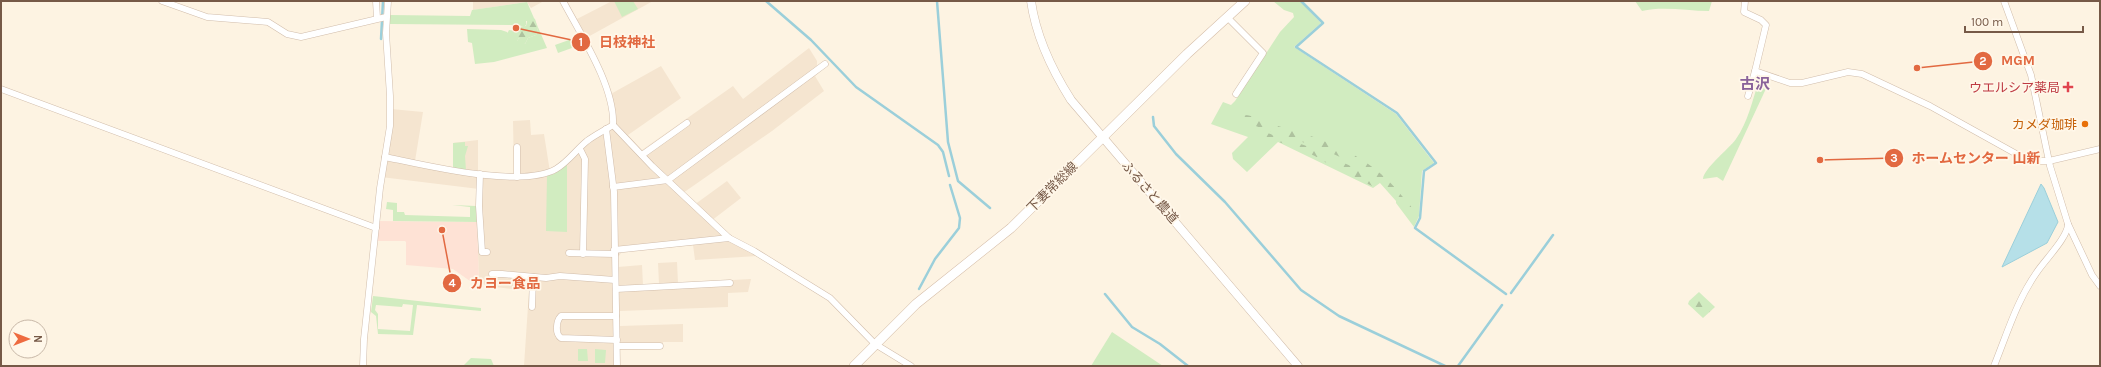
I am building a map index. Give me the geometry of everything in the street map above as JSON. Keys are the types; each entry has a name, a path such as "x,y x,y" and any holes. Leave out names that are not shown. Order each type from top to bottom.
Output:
{"main road":[{"name":"下妻常総線","path":"854,366 899,320 936,287 997,240 1245,1"}],"street":[{"path":"162,1 207,17 268,22 287,34 297,36 319,33 381,17"},
{"path":"363,366 364,339 391,106 381,17 376,1"},
{"path":"381,17 388,1"},
{"path":"563,1 604,80 613,107 613,125 642,155 729,238 759,254 830,298 875,344 911,366"},
{"name":"ふるさと農道","path":"1031,1 1041,42 1056,75 1071,100 1298,366"},
{"path":"1745,1 1744,12 1761,20 1766,25 1748,96"},
{"path":"2004,1 2031,75 2049,161 2068,224 2092,275 2100,286"},
{"path":"1227,17 1263,53 1236,94"},
{"path":"613,187 668,180 825,64"},
{"path":"1755,71 1790,83 1802,83 1848,72 1862,74 1930,106 2024,160 2039,162 2049,161 2100,149"},
{"path":"1,89 376,228"},
{"path":"642,155 686,123"},
{"path":"385,158 480,174 517,177 555,170 580,149 586,141 613,125"},
{"path":"606,130 613,187 617,366"},
{"path":"517,148 517,177"},
{"path":"580,149 585,159 583,254"},
{"path":"480,174 479,206 482,252 487,252"},
{"path":"1994,366 2022,297 2034,276 2056,247 2068,224"},
{"path":"569,253 583,254 615,252 729,238"},
{"path":"492,274 546,278 560,276 615,280"},
{"path":"532,307 533,277"},
{"path":"616,289 730,283"},
{"path":"616,316 561,316 558,320 557,333 561,338 660,346"}],"shaded area":[{"path":"473,1 544,1 531,8 527,2 473,10"},
{"path":"563,1 567,1 577,19 612,1 653,1 586,38"},
{"path":"809,48 817,61 817,66 820,72 815,76 824,91 772,131 683,193 694,205 727,181 741,198 711,221 757,256 695,260 693,245 622,252 618,257 618,267 642,265 643,285 659,284 658,263 677,262 678,283 751,279 748,292 728,293 728,307 620,311 620,326 683,324 683,342 663,342 663,349 618,350 617,366 524,366 529,291 487,286 479,282 477,222 479,189 381,177 391,109 423,112 415,161 453,168 453,143 478,140 478,171 500,173 514,173 513,121 530,120 531,135 544,134 550,172 547,173 567,231 567,161 613,125 609,95 661,66 681,98 628,135 642,150 733,86 743,99"},
{"path":"377,221 477,222 479,282 470,281 453,269 406,265 405,241 375,241"}],"green space":[{"path":"614,1 633,1 638,9 622,17"},
{"path":"1273,1 1300,1 1321,23 1294,47 1396,114 1434,163 1422,171 1419,216 1414,227 1396,201 1380,183 1373,188 1278,142 1247,172 1233,159 1232,153 1248,137 1211,124 1223,102 1231,105 1235,101 1280,32 1294,17 1293,13 1284,10"},
{"path":"1635,1 1712,1 1709,11 1667,9 1642,11"},
{"path":"527,2 547,48 494,62 475,64 472,43 468,42 467,29 501,30 507,32 513,40 517,41 519,38 525,44 528,38 536,35 538,28 536,23 526,21 526,25 524,27 519,25 390,24 390,15 470,16 472,10"},
{"path":"528,17 535,19 538,28 536,35 528,38 525,44 522,43 519,38 517,41 510,41 507,34 509,30 515,31 516,27 526,26"},
{"path":"580,36 583,44 558,53 555,45"},
{"path":"1764,77 1770,80 1723,181 1717,177 1703,179 1707,170 1736,139 1747,118 1759,81"},
{"path":"1243,115 1251,116 1330,143 1362,160 1389,182 1409,204 1413,214 1408,215 1389,189 1366,171 1333,154 1245,122 1242,119"},
{"path":"1255,129 1325,152 1328,156 1353,167 1377,183 1372,186 1300,149 1255,135"},
{"path":"465,142 465,146 468,146 465,156 466,170 453,168 453,143"},
{"path":"567,162 567,232 546,231 547,175 554,174"},
{"path":"387,202 397,203 397,212 404,212 405,215 470,217 470,207 452,205 476,206 477,222 393,221 393,210 386,209"},
{"path":"1699,292 1715,307 1703,318 1688,304 1689,301"},
{"path":"373,296 481,308 481,311 417,305 413,335 378,334 376,316 371,312","holes":["403,304 413,305 410,331 378,329 378,314 375,310 376,305 402,307"]},
{"path":"1112,332 1163,366 1091,366"},
{"path":"578,349 587,349 588,361 578,361"},
{"path":"595,349 606,350 605,363 595,363"},
{"path":"471,358 491,359 494,366 463,366"}],"water":[{"path":"2041,184 2058,222 2047,243 2002,267"}],"waterway":[{"path":"381,39 383,1"},
{"path":"766,1 811,40 856,87 938,145 943,152 949,176"},
{"path":"937,1 948,142 958,181 990,208"},
{"path":"1301,1 1323,23 1296,47 1397,113 1436,163 1424,171 1420,218 1415,228 1506,294"},
{"path":"1153,117 1154,126 1176,154 1225,202 1301,290 1339,316 1445,366"},
{"path":"919,289 935,259 959,228 960,218 950,185"},
{"path":"1511,293 1553,235"},
{"path":"1105,294 1132,327 1160,344 1188,366"},
{"path":"1458,366 1502,305"}],"place":[{"name":"日枝神社","path":"516,28"},
{"name":"MGM","path":"1917,68"},
{"name":"ウエルシア薬局","path":"2068,87"},
{"name":"カメダ珈琲","path":"2085,124"},
{"name":"ホームセンター 山新","path":"1820,160"},
{"name":"カヨー食品","path":"442,230"}],"district":[{"name":"古沢","path":"1755,84"}]}
